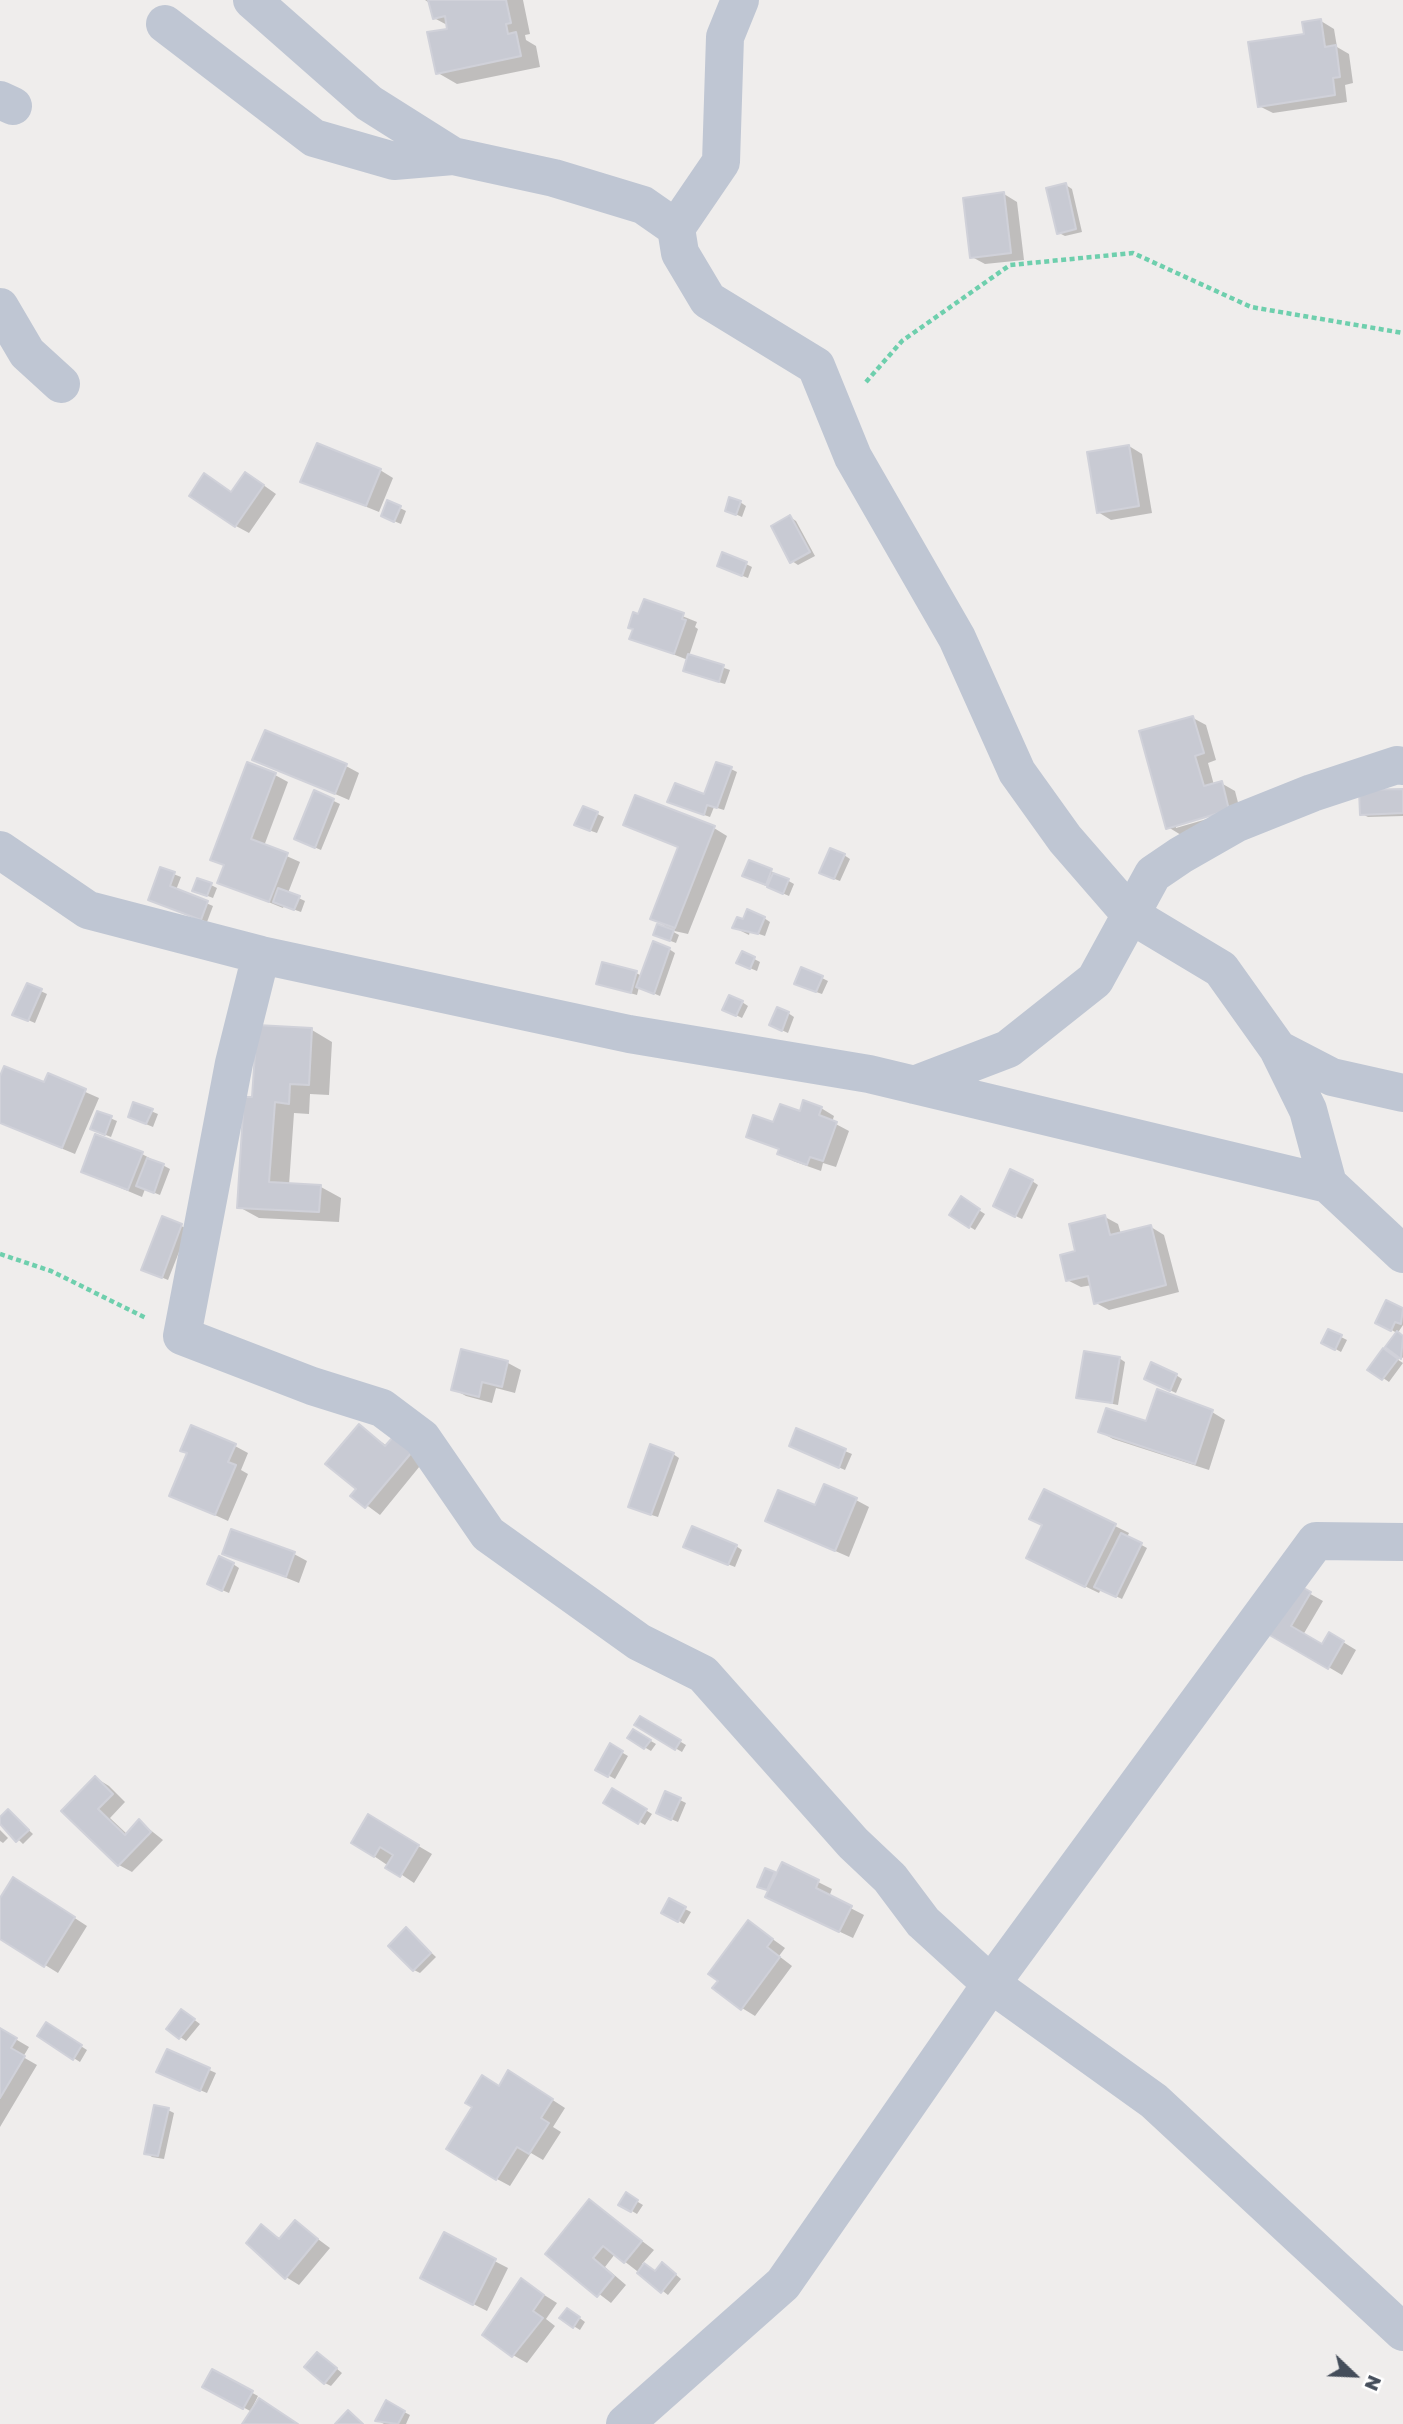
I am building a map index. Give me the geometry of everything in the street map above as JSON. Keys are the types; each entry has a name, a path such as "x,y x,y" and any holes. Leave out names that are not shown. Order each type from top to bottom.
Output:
{"street":[{"path":"253,0 369,103 453,156"},
{"path":"740,0 725,37 720,163 676,228 680,253 708,300 816,366 865,480 957,638 1017,772 1065,839 1131,915 1222,969 1278,1049 1308,1110 1328,1184"},
{"path":"165,24 314,138 394,160 453,156 554,178 643,205 676,228"},
{"path":"0,307 27,353 61,384"},
{"path":"914,1085 1008,1049 1095,980 1153,874 1237,823 1312,793 1396,765 1403,766"},
{"path":"0,850 88,910 261,955 629,1034 914,1085 1328,1184 1403,1254"},
{"path":"261,955 234,1063 182,1336 382,1408 422,1438 488,1534 639,1642 703,1674 853,1843 890,1878 923,1922 991,1984 1154,2101 1403,2332"},
{"path":"1278,1049 1332,1077 1403,1093"},
{"path":"625,2424 783,2284 991,1984 1316,1541 1403,1542"}],"path":[{"path":"843,433 858,392 902,341 1010,265 1133,253 1251,307 1403,333"},
{"path":"0,1254 51,1271 182,1336"}],"building":[{"path":"428,0 506,0 511,23 506,24 508,34 516,32 521,56 436,74 427,32 447,29 445,16 433,19"},
{"path":"1321,19 1325,47 1336,45 1340,77 1333,78 1335,95 1258,107 1248,42 1304,34 1302,22"},
{"path":"1066,183 1076,229 1057,234 1046,188"},
{"path":"1004,192 1011,253 970,258 963,198"},
{"path":"317,443 381,469 366,506 300,482"},
{"path":"1129,445 1139,506 1097,513 1087,452"},
{"path":"245,472 264,485 235,527 189,496 204,473 231,492"},
{"path":"729,497 741,501 736,515 725,511"},
{"path":"387,500 401,506 394,522 381,516"},
{"path":"790,515 810,552 790,563 771,526"},
{"path":"722,552 747,562 742,576 717,566"},
{"path":"644,599 684,613 682,619 686,620 674,654 629,639 633,629 628,628 633,612 638,614"},
{"path":"688,654 724,665 719,682 683,671"},
{"path":"1193,716 1204,753 1195,756 1204,786 1222,781 1229,810 1166,829 1139,731"},
{"path":"265,730 347,764 335,794 252,760"},
{"path":"247,762 276,773 251,839 288,853 269,902 217,883 224,865 210,860"},
{"path":"716,762 732,767 717,808 707,805 704,815 667,802 675,783 704,794"},
{"path":"1403,789 1403,813 1360,815 1359,790"},
{"path":"314,790 334,799 315,848 294,839"},
{"path":"635,795 715,826 675,928 650,919 678,847 623,825"},
{"path":"583,806 598,812 590,831 574,825"},
{"path":"830,848 845,854 834,879 819,873"},
{"path":"749,860 772,869 766,885 742,876"},
{"path":"160,867 175,872 170,886 208,901 201,920 148,900"},
{"path":"773,873 789,879 783,894 767,887"},
{"path":"197,878 212,883 207,896 192,891"},
{"path":"278,888 300,896 294,910 273,902"},
{"path":"747,909 765,917 758,934 732,928 737,917 743,919"},
{"path":"657,924 674,930 670,941 653,935"},
{"path":"653,941 670,948 654,994 636,987"},
{"path":"742,951 755,957 750,969 736,963"},
{"path":"602,962 637,971 631,993 596,984"},
{"path":"801,967 823,976 816,992 794,984"},
{"path":"27,983 42,989 28,1021 12,1015"},
{"path":"729,995 743,1001 736,1016 722,1010"},
{"path":"777,1007 789,1012 782,1031 769,1025"},
{"path":"257,1025 312,1028 309,1085 290,1084 289,1104 275,1102 269,1182 321,1185 319,1212 237,1208 244,1097 252,1097"},
{"path":"4,1066 44,1082 48,1073 86,1089 62,1148 0,1123 0,1076"},
{"path":"803,1100 822,1107 819,1115 837,1122 823,1161 810,1157 807,1165 777,1154 779,1149 746,1137 753,1115 773,1122 780,1104 800,1111"},
{"path":"133,1102 153,1109 146,1124 128,1117"},
{"path":"97,1111 112,1116 105,1135 90,1129"},
{"path":"95,1134 143,1152 128,1190 81,1172"},
{"path":"147,1158 164,1164 154,1193 136,1186"},
{"path":"1010,1169 1033,1180 1015,1217 993,1206"},
{"path":"961,1196 980,1209 969,1228 949,1215"},
{"path":"1105,1215 1110,1235 1151,1225 1166,1285 1094,1304 1088,1276 1066,1281 1060,1255 1075,1251 1069,1224"},
{"path":"162,1216 182,1224 162,1278 141,1270"},
{"path":"1386,1300 1403,1308 1401,1324 1395,1322 1391,1331 1375,1323"},
{"path":"1328,1329 1342,1335 1335,1350 1321,1343"},
{"path":"1397,1331 1403,1336 1401,1359 1385,1347"},
{"path":"1383,1348 1398,1359 1382,1380 1367,1370"},
{"path":"461,1349 508,1361 502,1387 482,1382 479,1397 451,1390"},
{"path":"1084,1351 1120,1357 1112,1403 1076,1398"},
{"path":"1151,1362 1177,1374 1170,1391 1144,1379"},
{"path":"1157,1389 1213,1410 1195,1464 1098,1432 1106,1408 1146,1421"},
{"path":"359,1424 385,1446 393,1437 412,1452 365,1508 350,1496 356,1489 325,1464"},
{"path":"191,1425 236,1444 228,1462 236,1465 215,1515 169,1496 187,1453 180,1451"},
{"path":"796,1428 846,1449 839,1468 789,1446"},
{"path":"650,1444 674,1453 651,1515 628,1507"},
{"path":"824,1484 857,1498 835,1551 765,1521 778,1490 815,1505"},
{"path":"1044,1489 1116,1524 1085,1587 1026,1558 1042,1525 1029,1519"},
{"path":"692,1526 737,1545 728,1565 683,1547"},
{"path":"231,1529 295,1552 286,1577 222,1554"},
{"path":"1121,1533 1142,1543 1116,1597 1094,1587"},
{"path":"219,1556 234,1563 222,1591 207,1584"},
{"path":"1295,1583 1311,1592 1291,1626 1322,1644 1329,1632 1344,1641 1328,1669 1266,1633"},
{"path":"640,1716 681,1740 675,1750 634,1725"},
{"path":"633,1729 651,1740 644,1749 627,1738"},
{"path":"610,1743 623,1751 608,1777 595,1770"},
{"path":"95,1776 113,1794 98,1809 125,1835 139,1819 151,1832 118,1866 61,1811"},
{"path":"612,1788 647,1809 638,1824 603,1803"},
{"path":"665,1791 681,1798 671,1820 656,1813"},
{"path":"8,1809 29,1830 16,1842 0,1824 0,1817"},
{"path":"368,1814 419,1845 400,1877 385,1868 393,1855 380,1847 374,1857 351,1843"},
{"path":"782,1862 819,1880 816,1888 852,1906 839,1932 765,1897"},
{"path":"765,1868 775,1872 767,1890 757,1887"},
{"path":"13,1877 75,1917 44,1967 0,1939 0,1898"},
{"path":"669,1898 686,1907 678,1922 661,1913"},
{"path":"748,1920 773,1939 767,1947 780,1957 741,2010 712,1988 718,1981 708,1974"},
{"path":"406,1927 431,1953 413,1971 388,1946"},
{"path":"181,2009 195,2019 179,2039 166,2029"},
{"path":"46,2022 82,2045 73,2060 37,2036"},
{"path":"0,2028 17,2038 11,2048 25,2056 0,2098"},
{"path":"167,2049 210,2068 200,2091 156,2072"},
{"path":"508,2070 553,2099 541,2118 549,2123 529,2154 517,2147 496,2180 446,2149 472,2107 465,2103 482,2075 499,2086"},
{"path":"154,2105 169,2108 158,2156 144,2154"},
{"path":"626,2192 638,2200 631,2212 618,2205"},
{"path":"589,2199 642,2241 624,2263 603,2246 593,2258 614,2276 597,2297 545,2254"},
{"path":"295,2220 318,2239 285,2279 246,2243 261,2224 279,2239"},
{"path":"444,2232 496,2259 473,2305 420,2278"},
{"path":"662,2262 676,2274 661,2293 637,2273 644,2263 655,2271"},
{"path":"521,2278 544,2295 533,2311 543,2318 512,2357 482,2335"},
{"path":"567,2308 580,2317 573,2328 559,2318"},
{"path":"317,2352 337,2368 324,2384 304,2367"},
{"path":"212,2369 253,2391 243,2409 202,2387"},
{"path":"259,2398 298,2424 242,2424"},
{"path":"386,2400 405,2411 398,2424 375,2421"},
{"path":"348,2410 363,2424 335,2424"}]}
